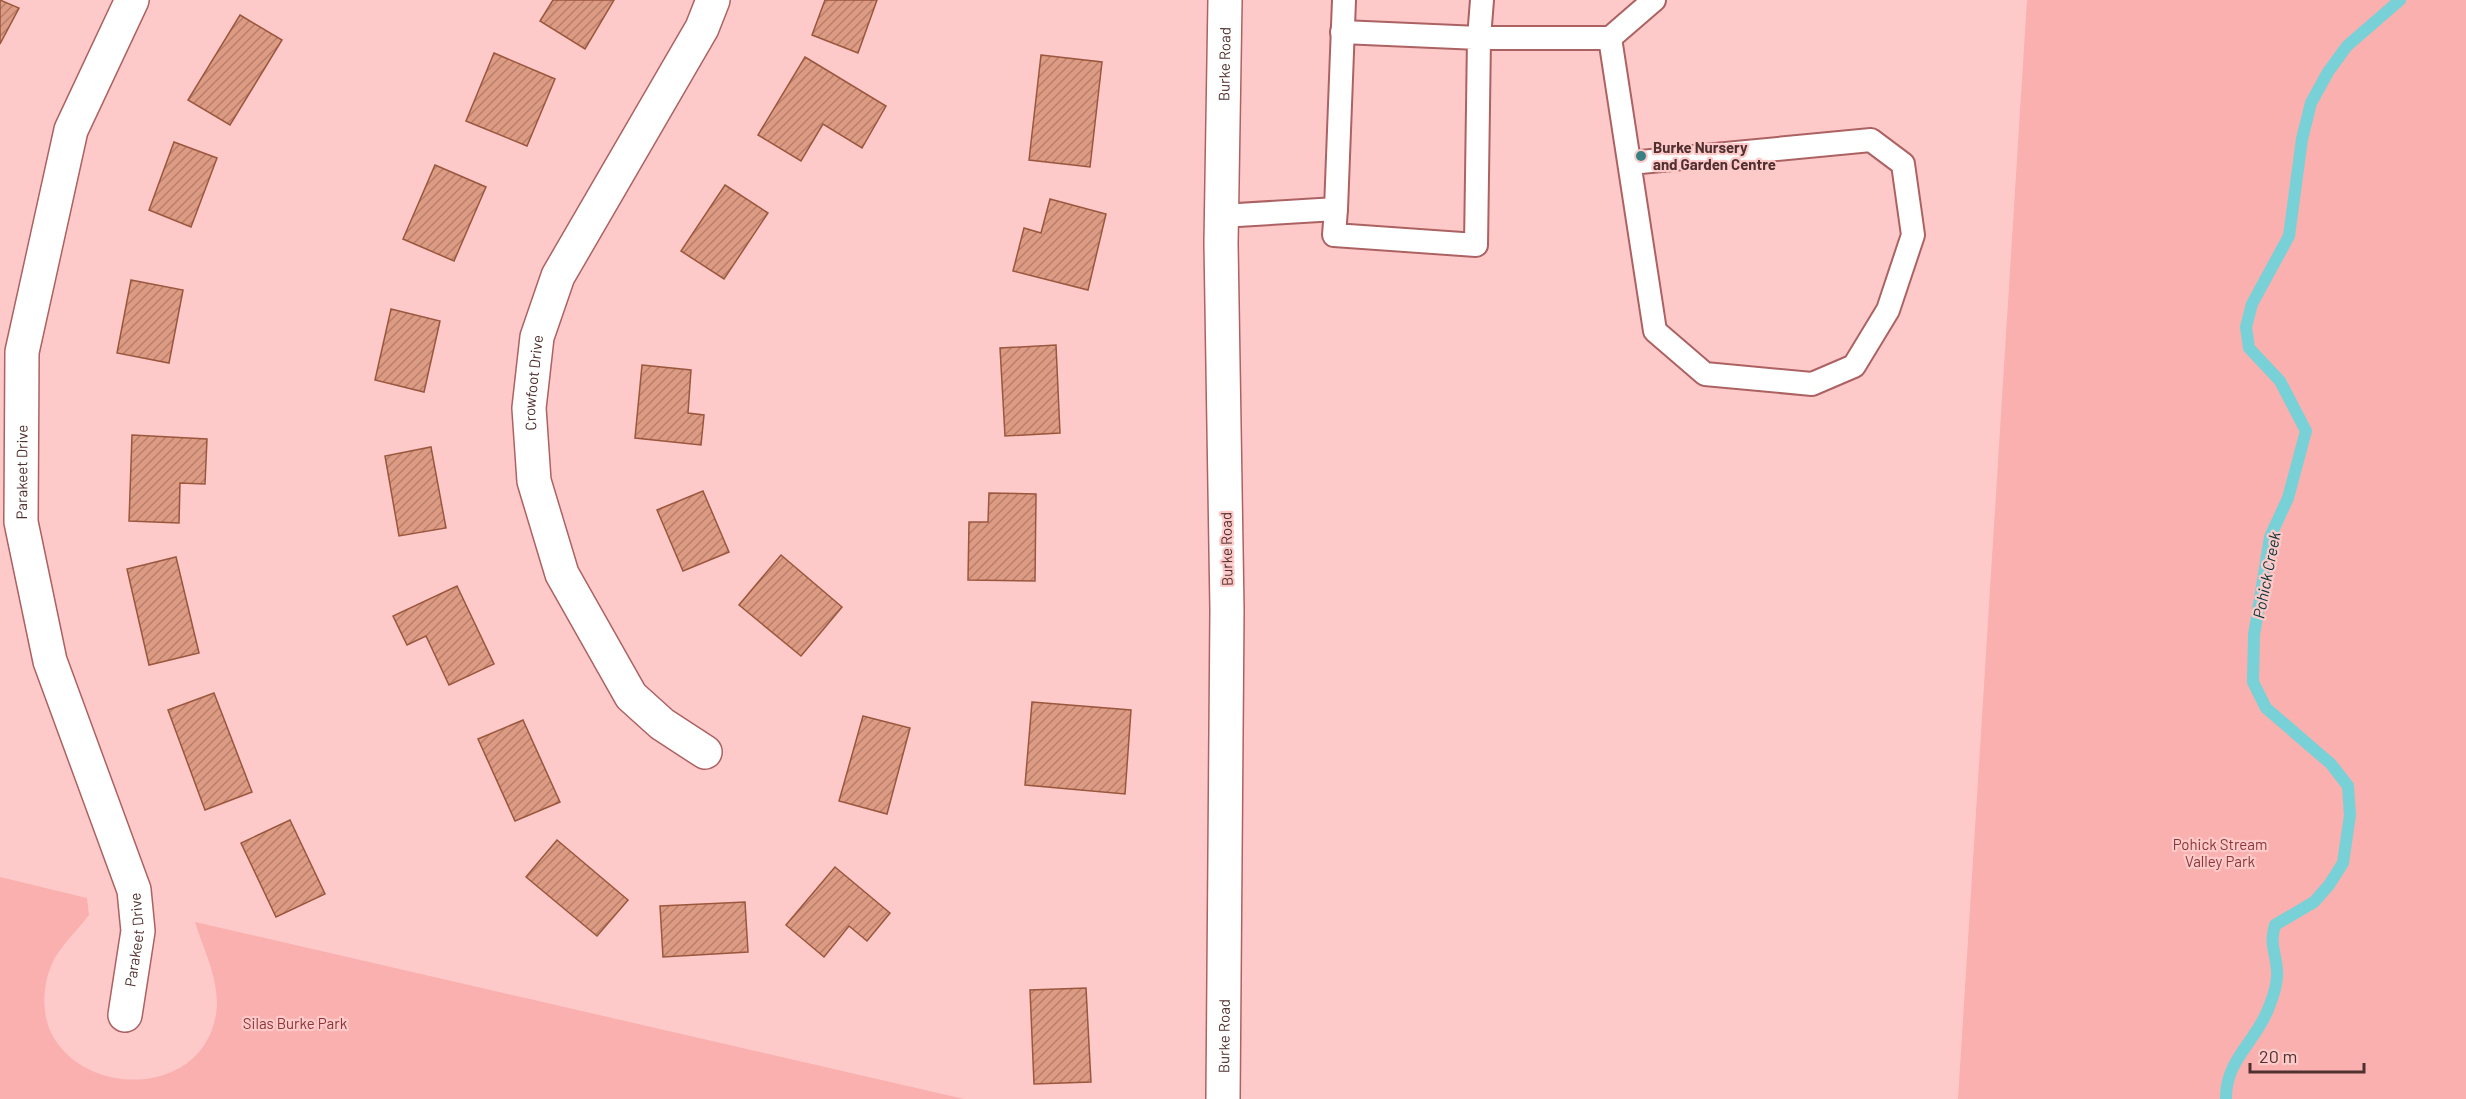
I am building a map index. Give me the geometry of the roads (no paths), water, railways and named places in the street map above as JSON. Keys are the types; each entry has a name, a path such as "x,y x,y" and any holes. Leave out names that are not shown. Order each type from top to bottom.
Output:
{"street":[{"name":"Parakeet Drive","path":"125,1016 138,932 134,890 50,661 10,523 22,352 70,130 132,0"},
{"name":"Crowfoot Drive","path":"705,752 662,724 631,696 562,574 534,481 529,408 537,337 558,276 702,28 713,0"},
{"name":"Burke Road","path":"1223,1099 1227,610 1221,216 1225,0"}],"lane":[{"path":"1344,0 1334,235 1476,245 1479,38 1482,0"},
{"path":"1342,32 1479,38 1610,38 1654,0"},
{"path":"1610,38 1655,330 1705,374 1812,384 1854,366 1888,310 1913,235 1903,164 1871,140 1630,163"},
{"path":"1221,216 1336,209"}],"waterway":[{"name":"Pohick Creek","path":"2226,1099 2227,1085 2236,1062 2264,1019 2274,994 2277,975 2273,944 2275,925 2314,902 2329,885 2343,863 2350,815 2348,786 2331,764 2266,708 2253,682 2254,635 2270,537 2288,498 2306,431 2280,381 2249,348 2246,327 2252,304 2289,236 2302,139 2311,103 2328,72 2347,46 2400,0"}],"place":[{"name":"Burke Nursery and Garden Centre","path":"1641,156"}],"park label":[{"name":"Pohick Stream Valley Park","path":"2220,852"},
{"name":"Silas Burke Park","path":"295,1023"}]}
